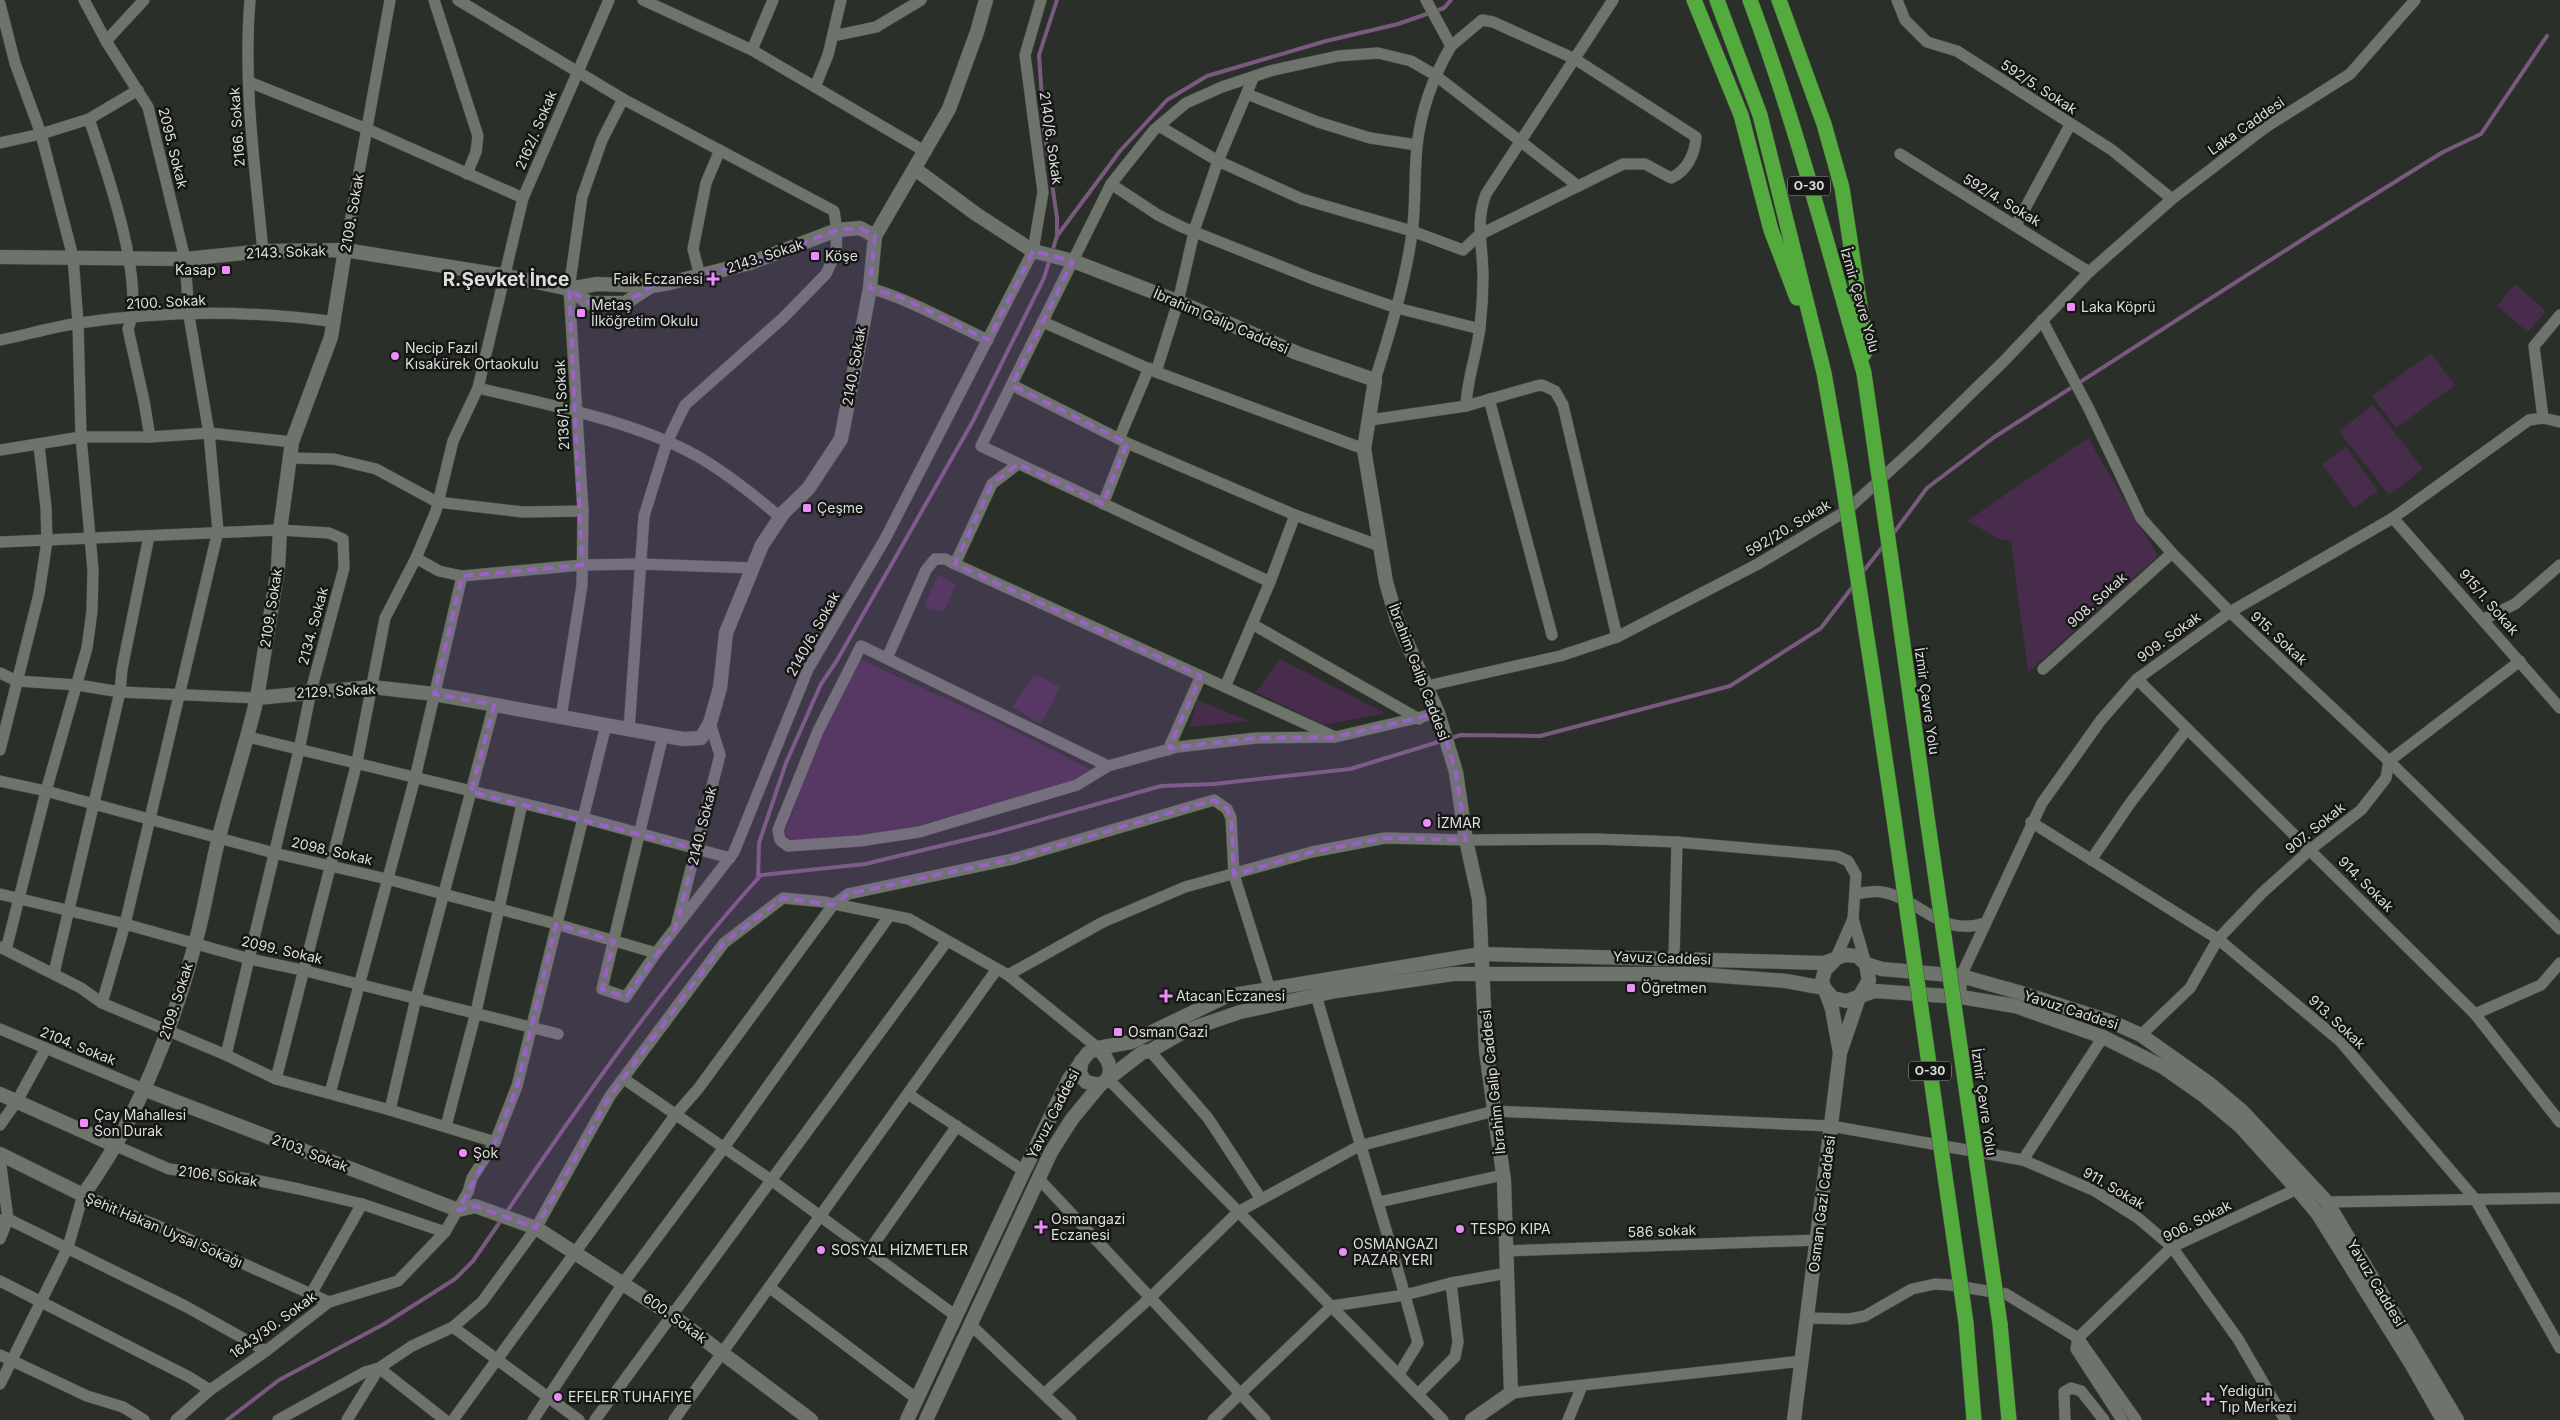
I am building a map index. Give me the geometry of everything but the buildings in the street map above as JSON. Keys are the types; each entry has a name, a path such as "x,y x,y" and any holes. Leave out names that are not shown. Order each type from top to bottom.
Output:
{"highway":[{"path":"1694,0 1741,115 1771,230 1824,373"},
{"name":"O-30","path":"1717,0 1760,115 1824,373 1840,464 1894,819 1966,1323 1973,1383 1974,1420"},
{"name":"İzmir Çevre Yolu","path":"1750,0 1763,35 1800,155 1864,372 2000,1324 2009,1420"},
{"path":"1779,0 1824,124 1842,188 1864,332 1864,372"}],"main road":[{"name":"2140. Sokak","path":"702,738 710,723 720,688 726,633 762,545 780,517 808,489 841,439 870,288 875,236 926,152 949,109 978,32 986,0"},
{"name":"İbrahim Galip Caddesi","path":"916,169 976,214 1033,251 1073,260 1297,353 1375,380 1364,449 1386,582 1397,620 1438,713 1456,772 1466,840 1479,899 1486,1051 1503,1175 1511,1393"},
{"name":"2143. Sokak","path":"0,256 185,259 263,251 345,250 507,276 569,289 597,284 651,286 700,276 750,263 837,230 860,228 875,236"},
{"name":"2109. Sokak","path":"84,1196 107,1163 114,1145 146,1090 195,944 219,838 248,737 257,698 278,568 280,530 292,442 315,386 334,322 345,250"},
{"name":"2143. Sokak","path":"569,289 589,303 625,303 651,286"},
{"name":"2129. Sokak","path":"257,698 311,691 372,687 434,694 683,739 702,738"},
{"name":"Yavuz Caddesi","path":"907,1420 1024,1171 1070,1079 1088,1053 1098,1048 1131,1042 1227,996 1481,954 1824,963 1845,955 1857,956 1866,964 1882,969 1961,976 2112,1022 2141,1035 2210,1084 2242,1112 2327,1202 2457,1420"},
{"path":"1824,988 1822,981 1825,970 1835,960"},
{"path":"1840,1053 1859,997 1869,980 1866,964"},
{"name":"Yavuz Caddesi","path":"930,1418 1051,1152 1072,1119 1104,1082 1143,1052 1150,1051 1185,1031 1240,1012 1316,995 1452,974 1695,974 1786,981 1824,988 1834,998 1846,1001 1875,991 1961,997 2015,1006 2104,1037 2163,1067 2203,1095 2242,1127 2318,1214 2412,1365 2443,1420"},
{"name":"Osman Gazi Caddesi","path":"1794,1420 1840,1053 1832,1009 1824,988"},
{"path":"1081,1061 1080,1074 1086,1082 1104,1082 1111,1072 1109,1064 1098,1048"},
{"name":"2103. Sokak","path":"146,1090 458,1210"},
{"name":"2106. Sokak","path":"0,1094 114,1145"},
{"name":"Şehit Hakan Uysal Sokağı","path":"0,1154 84,1196"},
{"name":"600. Sokak","path":"458,1210 475,1206 534,1227 624,1282 673,1316 810,1420"},
{"path":"1472,1420 1511,1393"}],"street":[{"name":"2095. Sokak","path":"84,0 106,41 148,107 185,259 188,316 209,433 218,531 125,924 102,1003"},
{"path":"106,41 144,0"},
{"name":"2166. Sokak","path":"250,0 250,121 263,251"},
{"name":"2109. Sokak","path":"345,250 390,0"},
{"path":"434,0 478,136 476,152 467,174"},
{"path":"458,0 622,100 834,211 837,230 836,252 826,274 784,318 685,405 667,442 644,516 629,730"},
{"name":"2162/. Sokak","path":"276,1079 302,970 332,866 357,762 385,618 416,558 436,511 436,502 453,441 478,388 507,276 523,198 608,0"},
{"path":"643,0 752,50 926,152"},
{"path":"752,50 773,0"},
{"path":"815,87 833,36 842,0"},
{"path":"833,36 876,27 921,0"},
{"name":"2140/6. Sokak","path":"663,735 602,989 626,997 656,953 730,858 808,669 885,538 1033,251 1043,192 1024,55 1041,0"},
{"path":"1426,0 1442,26 1451,46"},
{"path":"1466,406 1467,382 1480,329 1483,276 1479,236 1480,208 1486,194 1613,0"},
{"name":"592/5. Sokak","path":"1897,0 1905,20 1927,42 1957,51 2070,126 2112,150 2172,199"},
{"name":"Laka Caddesi","path":"2089,272 2172,199 2266,128 2350,74 2415,0"},
{"path":"0,4 15,63 42,134 73,257 78,324 81,437 93,570 92,611 88,648 46,790 20,898 3,948 54,973 81,988 102,1003 226,1055 276,1079 446,1126 495,1142"},
{"path":"1159,126 1218,161 1302,199 1412,232 1463,250 1479,236 1624,164 1645,164 1671,178 1681,174 1693,155 1696,137 1575,59 1493,22 1482,20 1451,46 1435,75 1417,145 1412,232 1397,308 1375,380"},
{"path":"1270,582 981,446 1112,184 1159,126 1186,103 1222,87 1254,76 1338,56 1378,53 1411,60 1435,75 1578,186"},
{"path":"1102,504 1123,441 1178,302 1194,232 1218,161 1254,76"},
{"path":"249,82 367,129 523,198"},
{"path":"0,143 42,134 89,119 138,90"},
{"path":"1246,94 1327,125 1370,138 1417,145"},
{"name":"2136/1. Sokak","path":"561,717 582,585 583,511 569,289 582,197 602,140 622,100"},
{"path":"89,119 108,175 129,259 133,318 128,329 144,400 150,437"},
{"path":"2016,225 2070,126"},
{"path":"700,276 693,249 706,183 720,150"},
{"name":"592/4. Sokak","path":"1900,154 2089,272"},
{"path":"1112,184 1158,216 1312,279 1397,308 1480,329"},
{"name":"592/20. Sokak","path":"1427,686 1560,656 1617,637 1758,564 1846,511 1920,443 2089,272"},
{"path":"870,288 901,297 942,319 988,340"},
{"name":"2100. Sokak","path":"0,340 78,324 133,318 242,312 334,322"},
{"path":"2560,315 2534,346 2543,418 2560,422"},
{"name":"915. Sokak","path":"2042,320 2089,409 2141,518 2172,553 2230,612 2389,761 2560,930"},
{"path":"1043,322 1152,370 1364,449"},
{"path":"1012,385 1123,441 1295,515 1380,546"},
{"path":"1370,420 1466,406 1542,385 1555,390 1561,398 1617,637"},
{"path":"478,388 578,412 667,442 697,456 742,485 780,517"},
{"path":"1489,399 1552,635"},
{"name":"909. Sokak","path":"1961,997 1961,976 2031,822 2042,803 2101,720 2137,679 2230,612 2393,518 2529,420 2543,418"},
{"path":"0,450 81,437 150,437 209,433 292,442"},
{"path":"0,750 39,594 47,541 46,508 39,445"},
{"path":"289,458 334,459 376,469 436,502 523,512 583,511"},
{"path":"955,564 992,484 1018,464"},
{"path":"1225,687 1270,582 1295,515"},
{"name":"915/1. Sokak","path":"2393,518 2484,619 2560,708"},
{"name":"2134. Sokak","path":"0,542 149,536 218,531 280,530 329,533 343,539 344,568 311,691 299,750 226,1055"},
{"path":"54,973 120,692 122,669 149,536"},
{"name":"908. Sokak","path":"2043,669 2172,553"},
{"path":"416,558 439,571 462,576 582,566 641,564 752,568"},
{"path":"887,658 926,570 935,559 945,560 1335,737"},
{"path":"2484,619 2514,604 2560,565"},
{"path":"330,1094 415,778 462,576"},
{"path":"1252,624 1419,719"},
{"path":"1108,766 860,646 818,731 778,830 780,840 788,846 859,841 919,832 1077,785 1108,766 1168,750 1256,738 1335,737 1419,719 1438,713"},
{"path":"2389,761 2520,661"},
{"name":"2129. Sokak","path":"0,673 17,680 78,685 120,692 257,698"},
{"path":"1168,750 1201,676"},
{"name":"914. Sokak","path":"2137,679 2475,1014 2560,1122"},
{"path":"390,1110 416,998 494,705"},
{"name":"2140. Sokak","path":"675,930 720,755 710,723"},
{"name":"1643/30. Sokak","path":"176,1420 210,1390 266,1351 329,1302 398,1281 446,1232 472,1178 495,1142 517,1086 606,726"},
{"path":"2091,860 2131,802 2187,728"},
{"path":"248,737 583,818 730,858"},
{"name":"907. Sokak","path":"2141,1035 2190,988 2218,940 2263,892 2310,849 2361,810 2386,778 2389,761"},
{"name":"2098. Sokak","path":"0,781 46,790 274,853 387,879 656,953"},
{"path":"453,1420 676,1114 698,1089 833,904 848,894 1013,859 1214,800 1227,809 1231,818 1234,875 1270,990"},
{"path":"446,1126 476,1012 522,804"},
{"name":"913. Sokak","path":"2031,822 2218,940 2340,1041 2475,1199 2560,1348"},
{"path":"674,1420 811,1226 820,1217 908,1094 1002,972 1103,922 1185,888 1312,852 1384,838 1466,840 1596,839 1677,842 1837,856 1848,861 1856,875 1854,919 1866,964"},
{"path":"1674,958 1677,842"},
{"path":"1855,894 1881,891 1914,905 1949,926 1973,927 1985,923"},
{"name":"2099. Sokak","path":"0,894 125,924 250,959 476,1012 558,1034"},
{"path":"278,1420 365,1372 379,1368 412,1346 452,1327 482,1302 534,1227 610,1096 624,1080 724,944 783,898 833,904 909,919 1002,972 1098,1048"},
{"path":"533,1420 624,1282 723,1149 890,915"},
{"path":"1835,960 1854,919"},
{"path":"595,1420 947,941"},
{"path":"2475,1014 2541,985 2560,963"},
{"path":"1316,995 1418,1343 1399,1374"},
{"name":"2104. Sokak","path":"0,1029 45,1050 146,1090"},
{"path":"2023,1160 2104,1037"},
{"path":"0,1124 17,1102 45,1050"},
{"path":"1150,1051 1208,1118 1261,1199"},
{"path":"624,1080 771,1180 956,1316"},
{"path":"1104,1082 1238,1212 1443,1420"},
{"path":"908,1094 1024,1171"},
{"name":"911. Sokak","path":"1044,1394 1151,1297 1238,1212 1359,1146 1494,1111 1831,1126 2023,1160 2095,1191 2138,1218 2172,1247 2238,1339 2286,1420"},
{"path":"868,1252 957,1126"},
{"name":"2106. Sokak","path":"114,1145 169,1169 250,1179 362,1204 446,1232"},
{"path":"0,1159 4,1220 0,1239"},
{"path":"1378,1202 1503,1175"},
{"path":"1039,1179 1265,1420"},
{"name":"906. Sokak","path":"2078,1338 2172,1247 2297,1189"},
{"path":"0,1384 68,1247 84,1196"},
{"name":"Şehit Hakan Uysal Sokağı","path":"84,1196 329,1302"},
{"path":"2327,1202 2560,1198"},
{"path":"311,1294 362,1204"},
{"path":"4,1220 68,1247 185,1306 266,1351"},
{"name":"586 sokak","path":"1506,1251 1818,1240"},
{"path":"1213,1420 1332,1306 1405,1295 1451,1283 1507,1273"},
{"path":"0,1281 189,1377 210,1390"},
{"path":"1418,1394 1454,1357 1458,1342 1451,1283"},
{"path":"1806,1318 1849,1319 1865,1316 1912,1289 1950,1284 2006,1294 2019,1300 2078,1338 2136,1420"},
{"path":"768,1287 917,1399"},
{"path":"965,1339 972,1326 1071,1420"},
{"path":"452,1327 579,1420"},
{"path":"2078,1338 2076,1349 2122,1420"},
{"path":"0,1355 87,1396 123,1407 144,1420"},
{"path":"1511,1393 1802,1361"},
{"path":"347,1420 379,1368"},
{"path":"379,1368 445,1420"},
{"path":"1568,1420 1582,1386"},
{"path":"2065,1420 2064,1392 2071,1388 2081,1391 2104,1420"}],"highlighted area":[{"path":"860,228 875,236 870,288 901,297 988,340 1033,251 1073,261 1012,385 1127,443 1103,504 1018,464 992,484 955,564 1201,676 1169,748 1256,738 1335,737 1438,713 1456,772 1466,840 1385,838 1312,852 1234,875 1231,818 1227,809 1214,800 1013,859 848,894 833,905 783,898 724,943 610,1096 536,1228 475,1206 458,1210 495,1142 517,1086 556,924 614,941 602,989 626,997 675,929 696,849 471,792 494,705 434,694 462,576 582,565 569,289 589,303 625,303 651,286 750,263 837,230"}],"shaded area":[{"path":"2515,284 2546,311 2528,332 2497,306"},
{"path":"2431,353 2455,385 2396,428 2372,396"},
{"path":"2373,405 2423,469 2389,495 2339,431"},
{"path":"2088,438 2158,556 2028,672 2011,541 2000,539 1967,521"},
{"path":"2346,447 2378,491 2354,508 2322,464"},
{"path":"938,575 956,584 944,612 924,607"},
{"path":"859,659 991,719 1092,770 1074,782 896,831 798,841 789,839 785,833 815,750"},
{"path":"1280,659 1385,713 1324,725 1256,692"},
{"path":"1034,674 1060,687 1041,724 1012,707"},
{"path":"1197,700 1249,721 1190,727"}],"waterway":[{"path":"758,879 759,843 786,763 821,684 836,662 973,421 1044,278 1057,236 1057,218 1044,128 1039,55 1057,0"},
{"path":"1057,236 1120,151 1167,100 1207,76 1326,41 1398,24 1444,8 1451,0"},
{"path":"1893,534 1927,488 1993,438 2311,234 2443,152 2481,134 2547,36"},
{"path":"1862,573 1884,545"},
{"path":"506,1213 596,1082 659,997 761,875 865,864 994,833 1161,786 1214,784 1350,769 1461,735 1540,736 1730,686 1821,628 1854,585"},
{"path":"227,1420 279,1380 384,1324 455,1279 473,1261 502,1219"}],"place":[{"name":"Köşe","path":"815,256"},
{"name":"Kasap","path":"226,270"},
{"name":"Faik Eczanesi","path":"713,279"},
{"name":"Laka Köprü","path":"2071,307"},
{"name":"Metaş İlköğretim Okulu","path":"581,313"},
{"name":"Necip Fazıl Kısakürek Ortaokulu","path":"395,356"},
{"name":"Çeşme","path":"807,508"},
{"name":"İZMAR","path":"1427,823"},
{"name":"Öğretmen","path":"1631,988"},
{"name":"Atacan Eczanesi","path":"1166,996"},
{"name":"Osman Gazi","path":"1118,1032"},
{"name":"Çay Mahallesi Son Durak","path":"84,1123"},
{"name":"Şok","path":"463,1153"},
{"name":"Osmangazi Eczanesi","path":"1041,1227"},
{"name":"TESPO KIPA","path":"1460,1229"},
{"name":"SOSYAL HİZMETLER","path":"821,1250"},
{"name":"OSMANGAZI PAZAR YERI","path":"1343,1252"},
{"name":"EFELER TUHAFIYE","path":"558,1397"},
{"name":"Yedigün Tıp Merkezi","path":"2208,1399"}],"district":[{"name":"R.Şevket İnce","path":"506,279"}]}
